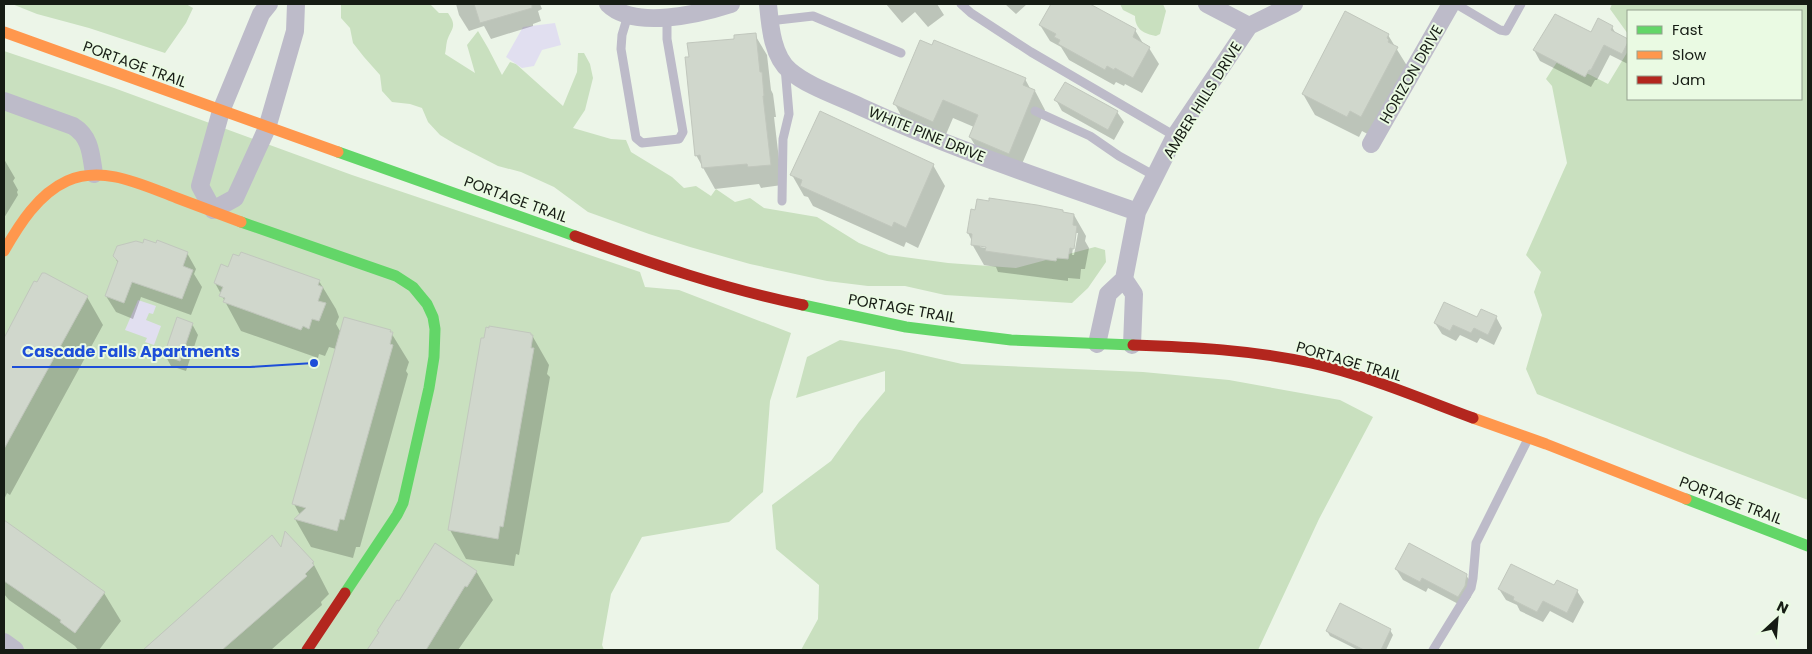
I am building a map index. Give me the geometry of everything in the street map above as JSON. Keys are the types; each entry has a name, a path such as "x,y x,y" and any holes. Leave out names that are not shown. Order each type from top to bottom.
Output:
{"main road":[{"name":"PORTAGE TRAIL","path":"4,32 266,128 525,217 635,258 777,300 906,327 1011,340 1199,347 1253,352 1312,363 1363,378 1529,438 1808,546"},
{"path":"4,251 18,228 46,196 62,183 76,177 94,174 130,180 261,229 396,276 408,282 426,302 433,315 436,327 435,349 403,503 397,516 307,650"}],"street":[{"path":"269,4 261,14 221,111 200,186 213,210 235,198 266,128 295,31 296,4"},
{"path":"608,4 615,11 641,18 702,13 731,4"},
{"path":"1207,4 1249,26"},
{"name":"AMBER HILLS DRIVE","path":"1124,279 1137,212 1175,136 1249,26 1294,4"},
{"name":"HORIZON DRIVE","path":"1371,144 1451,4"},
{"name":"WHITE PINE DRIVE","path":"769,12 777,52 789,70 810,83 879,115 954,146 1137,212"},
{"path":"4,101 73,126 82,132 90,150 94,174"},
{"path":"1097,344 1108,294 1124,279 1134,294 1132,346"},
{"path":"4,642 15,650"}],"lane":[{"path":"961,4 971,13 1031,52 1175,136"},
{"path":"1456,4 1500,30 1506,31 1521,4"},
{"path":"769,12 813,16 901,52"},
{"path":"628,15 622,35 621,49 636,138 642,143 679,139 683,132 667,39 666,16"},
{"path":"782,201 783,139 789,114 785,65"},
{"path":"1034,111 1090,136 1119,156 1155,176"},
{"path":"1434,650 1471,588 1476,543 1529,438"}],"green space":[{"path":"12,4 186,4 193,8 186,23 165,53 89,28 37,14"},
{"path":"341,4 430,4 439,13 448,13 453,21 445,54 475,73 467,45 478,31 502,75 510,62 516,64 563,106 577,72 578,53 584,53 590,64 593,78 585,110 573,128 611,139 626,140 631,152 672,177 684,188 696,186 711,196 716,189 735,202 750,198 764,208 817,217 859,243 889,255 948,263 1016,268 1095,247 1105,250 1106,262 1088,288 1072,303 945,295 905,286 868,286 827,281 750,264 649,234 588,212 554,187 521,172 498,166 455,144 440,135 428,122 422,108 410,104 392,102 382,91 380,75 353,43 350,28 341,18"},
{"path":"1120,4 1163,4 1166,11 1160,34 1156,36 1148,34 1138,28 1135,16 1123,10"},
{"path":"1612,4 1808,4 1808,500 1537,394 1526,369 1542,315 1534,292 1541,272 1526,255 1567,163 1552,86 1546,79 1559,59 1608,84 1627,53 1627,100 1802,100 1802,10 1627,10 1627,33 1610,9"},
{"path":"4,51 114,88 352,175 640,272 645,287 679,290 791,333 770,401 763,492 729,522 642,537 611,594 602,645 604,650 4,650"},
{"path":"840,340 900,350 962,364 1143,372 1229,380 1340,400 1373,417 1319,519 1258,650 801,650 818,619 819,585 776,549 772,505 831,461 859,422 885,391 885,371 796,398 807,357"}],"shaded area":[{"path":"555,23 561,45 542,50 534,66 522,68 506,57 523,27"},
{"path":"138,300 156,306 153,314 149,313 146,320 161,326 154,345 145,342 147,338 125,330"}],"building":[{"path":"474,4 532,4 532,8 480,23"},
{"path":"1051,4 1090,4 1136,29 1133,37 1150,47 1133,78 1115,68 1114,70 1107,66 1105,70 1058,44 1060,40 1054,37 1056,34 1039,25"},
{"path":"1345,11 1389,34 1388,42 1398,47 1361,117 1350,111 1347,117 1302,94"},
{"path":"1555,14 1591,32 1598,18 1613,26 1611,30 1627,38 1627,44 1622,54 1604,45 1591,70 1589,70 1585,77 1533,50"},
{"path":"756,33 760,72 762,72 771,165 748,167 747,164 702,168 700,155 695,156 685,57 689,57 687,43 734,39 734,35"},
{"path":"920,40 932,45 934,40 1026,78 1023,85 1035,90 1009,154 969,137 978,115 943,100 933,122 893,104"},
{"path":"1065,82 1118,111 1108,130 1054,100"},
{"path":"820,111 934,164 906,228 894,222 892,227 800,186 802,180 790,175"},
{"path":"989,198 1037,205 1074,214 1073,225 1077,226 1074,249 1070,248 1068,259 1057,258 1056,261 985,251 986,247 971,245 972,234 967,233 971,209 975,210 977,199 989,201"},
{"path":"144,239 156,243 157,240 188,252 183,266 193,270 182,299 132,282 124,303 105,296 118,261 113,256 117,246 136,241 143,243"},
{"path":"241,252 320,280 318,285 323,287 318,301 326,303 319,321 312,319 309,329 303,326 301,330 223,302 225,298 219,296 223,287 214,283 221,264 228,267 233,254 239,256"},
{"path":"42,273 88,296 4,449 4,338 34,281 37,282"},
{"path":"1444,302 1477,317 1481,309 1497,316 1488,335 1474,328 1471,333 1453,325 1450,331 1434,323"},
{"path":"177,317 193,323 180,361 164,355"},
{"path":"344,317 391,330 390,332 393,332 390,344 393,345 344,520 340,519 337,531 294,519 306,508 292,504"},
{"path":"489,326 531,333 533,335 531,348 534,348 503,527 500,526 498,539 448,530 481,338 484,338 486,327 489,328"},
{"path":"4,520 105,592 75,633 60,622 61,620 4,581"},
{"path":"285,531 314,562 312,563 314,565 305,574 307,576 222,650 143,650 272,535 281,547"},
{"path":"435,543 477,571 467,587 465,586 426,650 367,650 379,632 377,631 397,600 399,601"},
{"path":"1409,543 1467,574 1465,586 1458,597 1422,578 1420,582 1395,569"},
{"path":"1511,564 1554,585 1557,580 1578,590 1567,613 1543,601 1537,612 1513,600 1514,597 1498,589"},
{"path":"1340,603 1391,629 1381,650 1364,650 1326,631"}],"traffic: fast":[{"path":"338,152 575,236"},
{"path":"241,222 396,276 413,287 427,304 433,317 435,329 434,357 429,388 403,503 345,593"},
{"path":"803,305 906,327 1011,340 1133,345"},
{"path":"1686,499 1808,546"}],"traffic: slow":[{"path":"4,32 338,152"},
{"path":"4,251 30,211 47,194 67,181 95,175 109,176 137,183 241,222"},
{"path":"1473,418 1546,444 1686,499"}],"traffic: jam":[{"path":"575,236 688,275 774,299 803,305"},
{"path":"1133,345 1245,352 1311,363 1372,380 1473,418"},
{"path":"307,650 345,593"}],"place":[{"name":"Cascade Falls Apartments","path":"314,363"}]}
